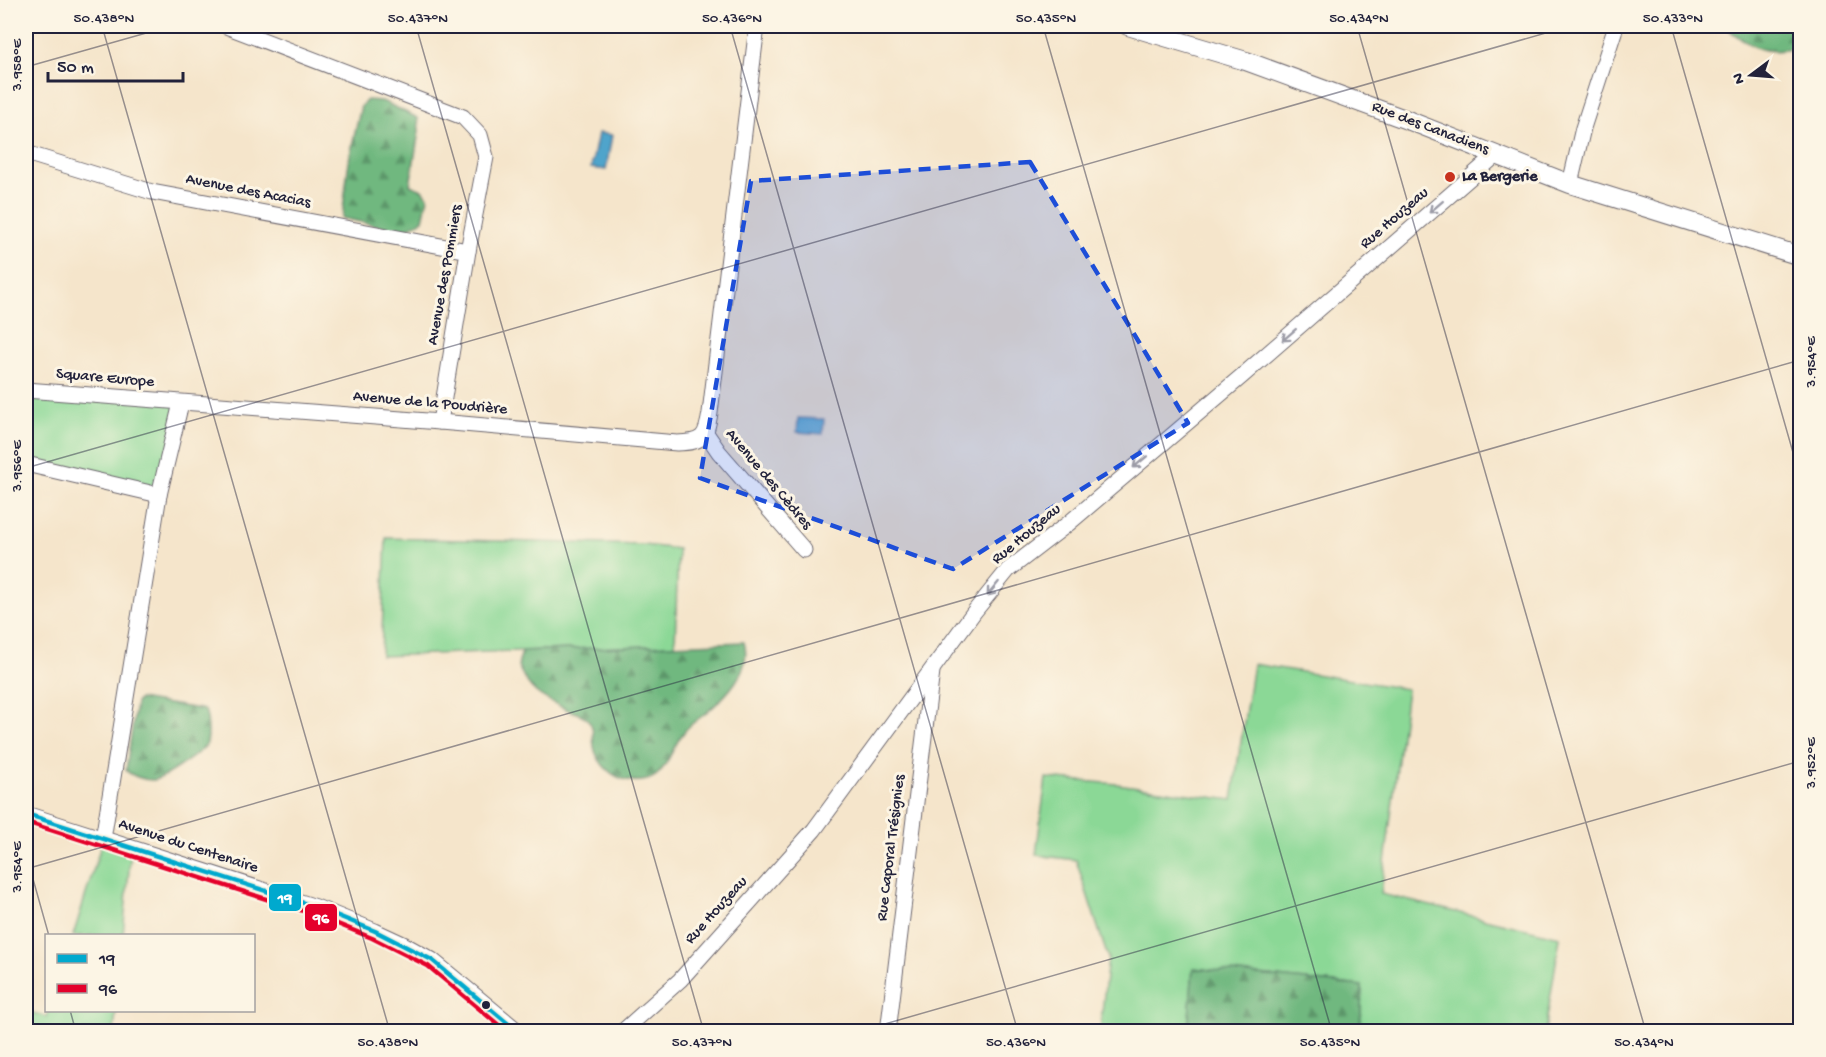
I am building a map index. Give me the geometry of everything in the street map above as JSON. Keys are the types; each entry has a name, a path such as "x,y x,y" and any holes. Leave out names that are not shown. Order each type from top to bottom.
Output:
{"street":[{"name":"Avenue des Pommiers","path":"226,26 463,117 480,135 486,157 440,422"},
{"path":"706,434 712,401 757,26"},
{"name":"Rue des Canadiens","path":"1128,26 1246,61 1410,121 1570,184 1800,256"},
{"path":"1570,184 1583,128 1616,26"},
{"name":"Avenue des Acacias","path":"26,153 152,192 468,251"},
{"name":"Rue Houzeau","path":"622,1032 680,980 814,830 1008,570 1069,523 1242,376 1496,155"},
{"name":"Square Europe","path":"26,390 181,403"},
{"path":"103,839 159,495 181,403"},
{"name":"Avenue de la Poudrière","path":"181,403 440,422 677,443 690,442 706,434"},
{"name":"Avenue des Cèdres","path":"706,434 804,550"},
{"path":"26,464 159,495"},
{"name":"Rue Caporal Trésignies","path":"888,1032 932,670"},
{"name":"Avenue du Centenaire","path":"26,814 316,907 404,944 432,960 519,1032"}],"highlighted area":[{"path":"1030,162 1188,423 953,569 700,478 751,181"}],"green space":[{"path":"1724,26 1800,26 1800,35 1796,48 1765,50 1749,44"},
{"path":"367,100 382,101 418,118 419,131 410,185 423,190 428,197 423,220 402,231 342,218 349,160 361,106"},
{"path":"26,390 181,403 159,495 26,465"},
{"path":"386,538 644,545 678,549 675,645 381,656"},
{"path":"744,642 745,663 729,691 686,729 658,774 640,781 627,780 607,770 595,751 589,721 538,694 532,689 518,666 522,651"},
{"path":"1253,664 1407,689 1381,894 1560,937 1545,1031 1360,1031 1362,986 1193,968 1188,1031 1100,1031 1108,958 1076,860 1036,855 1046,778 1117,784 1232,800"},
{"path":"139,699 205,710 207,717 208,740 204,747 173,771 152,780 138,777 126,770 136,703"},
{"path":"103,839 131,848 123,934 74,934"},
{"path":"1193,968 1362,986 1360,1031 1188,1031"},
{"path":"26,1011 47,1017 49,1012 116,1012 114,1031 26,1031"}],"water":[{"path":"598,133 612,135 606,170 591,168"},
{"path":"798,418 824,419 823,434 797,432"}],"transit line":[{"name":"19","path":"26,814 316,907 375,931 432,960 518,1032"},
{"name":"96","path":"26,822 313,914 372,938 428,966 507,1032"}],"place":[{"name":"La Bergerie","path":"1450,177"}]}
